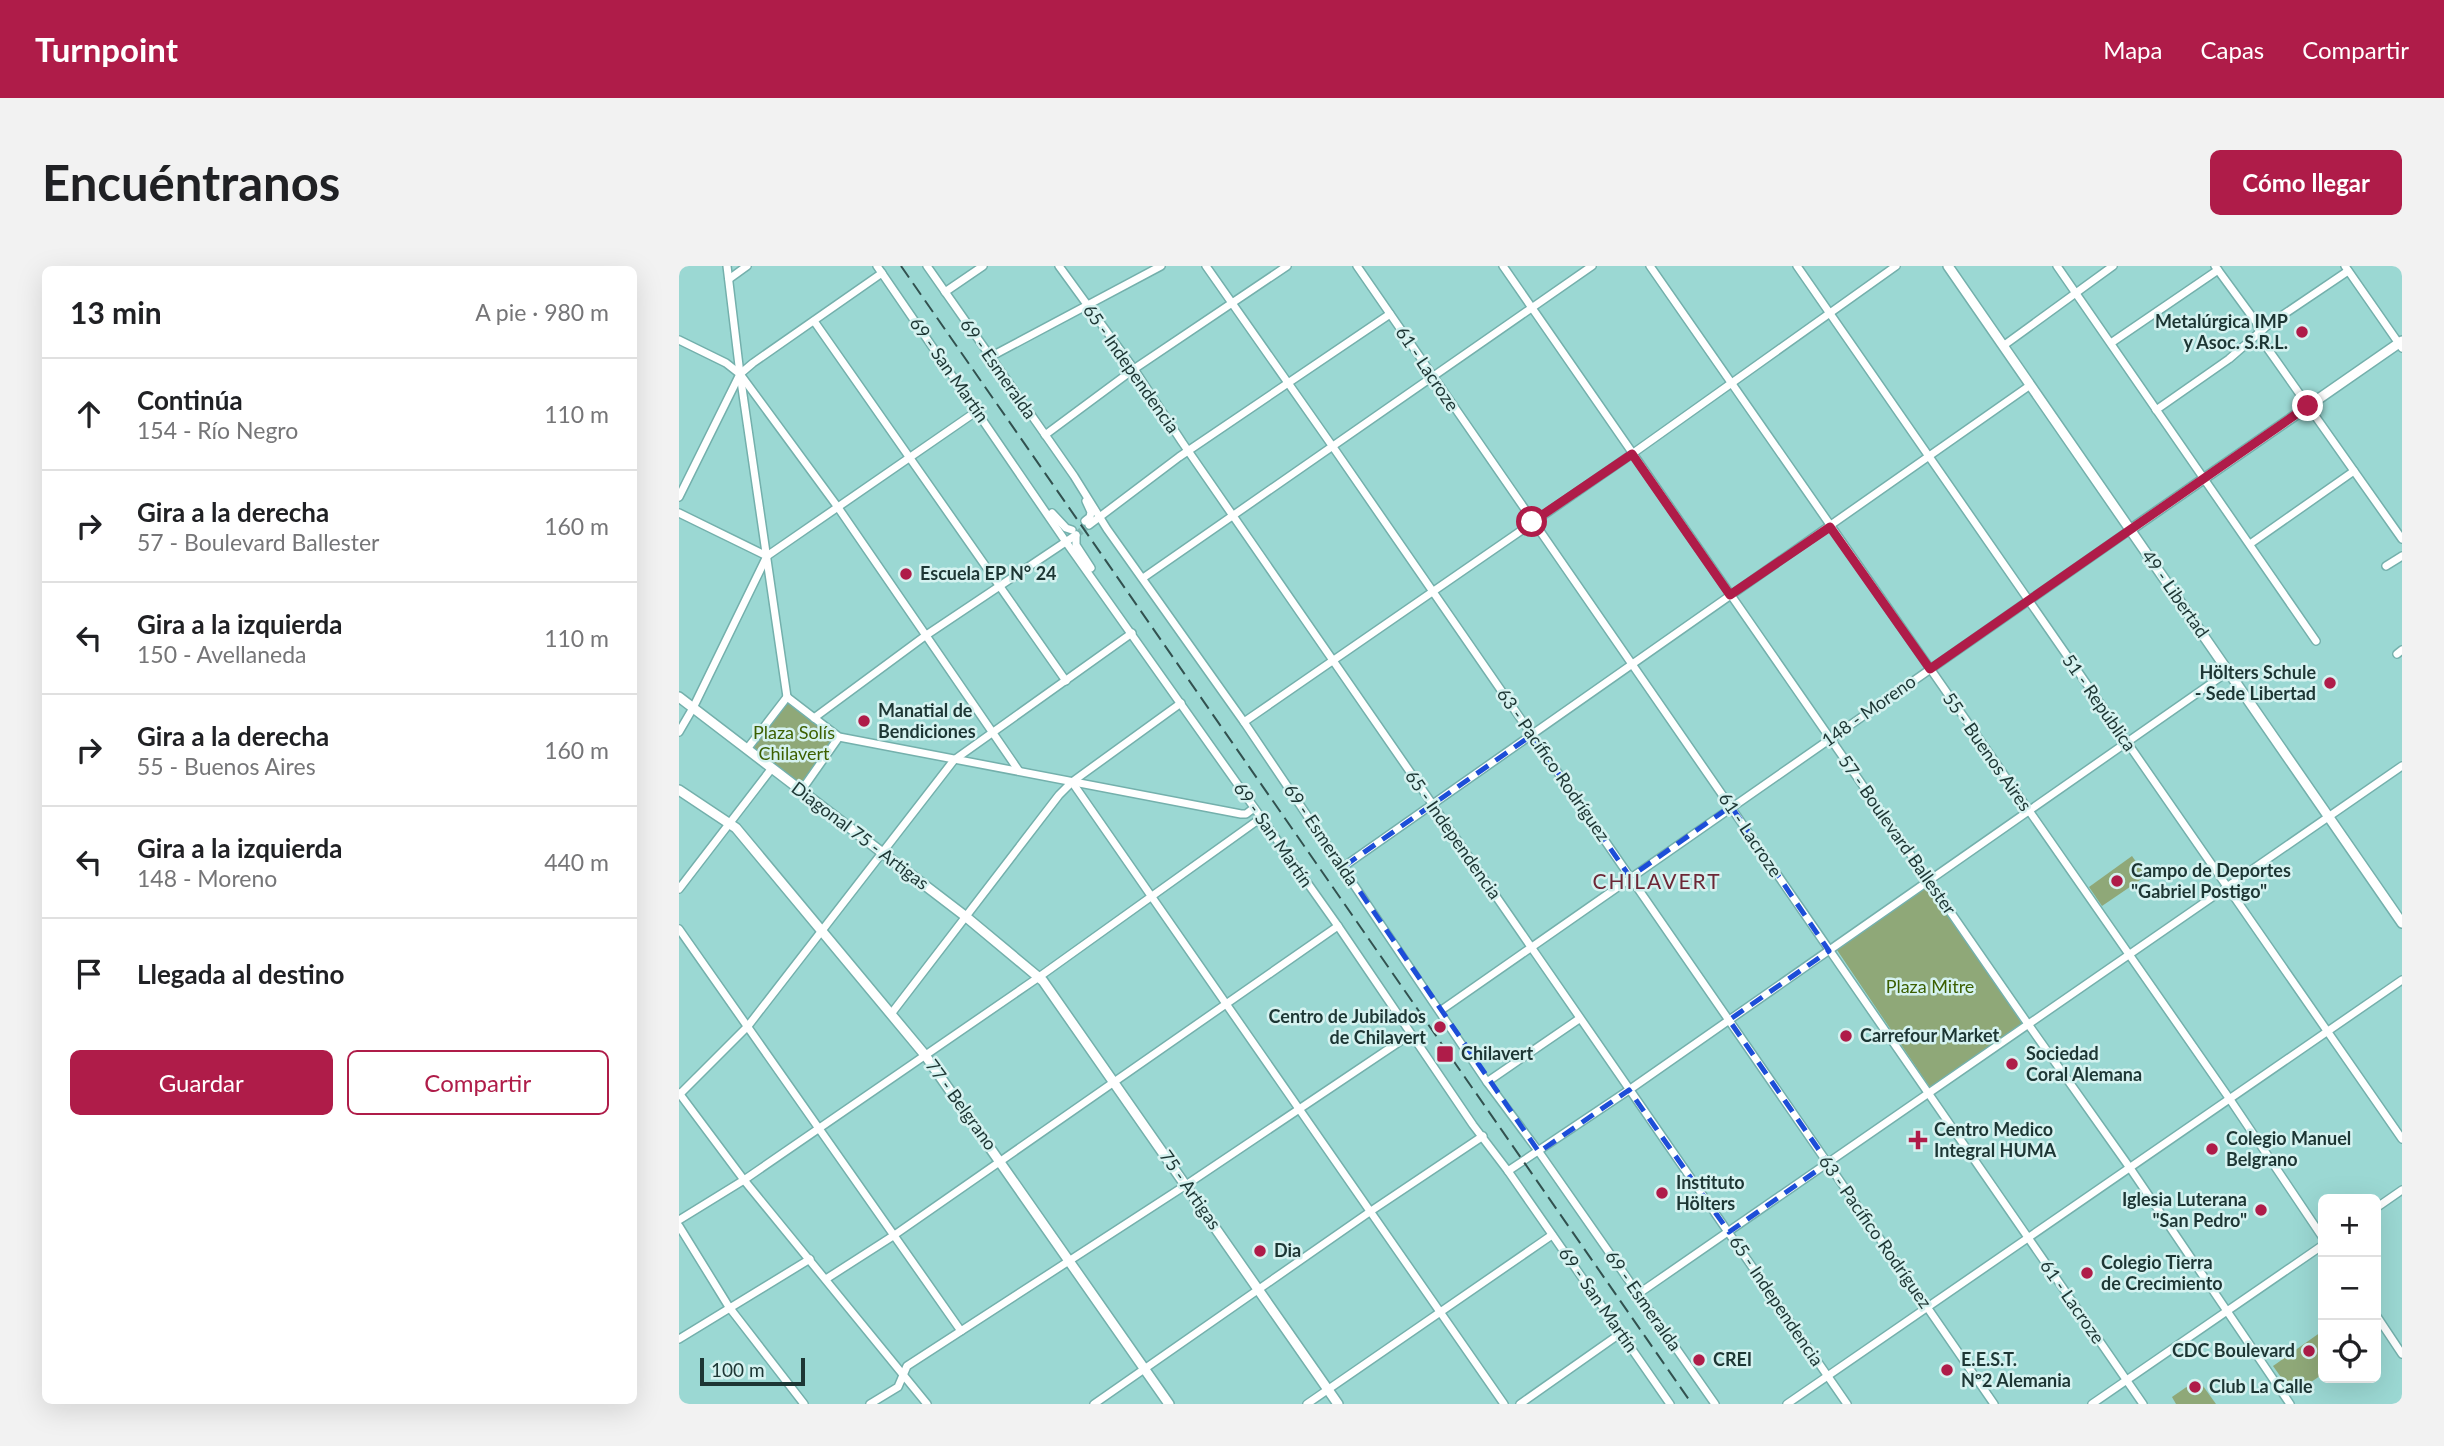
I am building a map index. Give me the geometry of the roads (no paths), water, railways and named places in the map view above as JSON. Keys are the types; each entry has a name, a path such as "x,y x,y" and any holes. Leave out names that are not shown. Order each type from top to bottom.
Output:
{"street":[{"path":"727,266 787,697 839,737 1241,814 1254,808"},
{"path":"729,279 747,266"},
{"name":"69 - Esmeralda","path":"927,266 1244,722 1487,1082 1715,1404"},
{"path":"945,292 982,266"},
{"name":"65 - Independencia","path":"1059,266 1134,369 1579,1019 1847,1404"},
{"path":"990,357 1161,266"},
{"name":"63 - Pacífico Rodríguez","path":"1206,266 1994,1404"},
{"path":"1045,435 1134,369 1287,266"},
{"name":"61 - Lacroze","path":"1357,266 2143,1404"},
{"name":"57 - Boulevard Ballester","path":"1503,266 2130,1168 2290,1404"},
{"path":"1143,578 1592,266"},
{"name":"55 - Buenos Aires","path":"1650,266 2229,1098 2318,1231"},
{"name":"51 - República","path":"1797,266 2402,1139"},
{"path":"1244,722 1632,454 1896,266"},
{"path":"2057,266 2316,641"},
{"path":"2003,346 2113,266"},
{"name":"49 - Libertad","path":"1953,268 2029,386 2402,923"},
{"path":"2111,343 2217,268 2256,322 2263,342 2402,539"},
{"path":"2156,410 2229,359 2260,332 2346,268 2401,344"},
{"path":"679,497 740,374 879,270"},
{"name":"69 - San Martín","path":"879,270 1066,542 1338,926 1670,1404"},
{"path":"1074,476 1075,486 1091,512 1087,523 1101,517 1188,451 1390,314"},
{"path":"814,321 1066,681"},
{"path":"679,340 726,363 740,374 837,506 1019,771"},
{"name":"148 - Moreno","path":"1440,1011 1731,806 2401,344"},
{"path":"1343,867 1431,803 1930,458 2029,386"},
{"path":"679,732 767,556 977,411"},
{"path":"2250,544 2354,471"},
{"path":"1036,498 1057,521 1074,532"},
{"path":"679,513 767,556"},
{"path":"814,718 925,636 1066,542 1074,532"},
{"path":"1074,532 1076,545 1094,573 1095,582"},
{"path":"2386,566 2402,556"},
{"path":"927,1404 744,1180 680,1094 748,1026 954,760 1132,633"},
{"path":"1508,1171 1629,1090 2229,671"},
{"name":"Diagonal 75 - Artigas","path":"679,697 965,916 1039,977"},
{"path":"747,749 787,697"},
{"path":"891,1014 1072,782 1181,703"},
{"path":"801,791 839,737"},
{"path":"1638,1294 2402,766"},
{"path":"679,889 772,768"},
{"path":"1072,782 1504,1404"},
{"name":"77 - Belgrano","path":"679,790 730,823 925,1055 1001,1160 1169,1404"},
{"path":"804,1404 729,1307 679,1223 1039,977 1261,818"},
{"path":"827,1279 893,1236 1338,926"},
{"path":"679,929 961,1331"},
{"name":"75 - Artigas","path":"1039,977 1338,1404"},
{"path":"1787,1404 2402,979"},
{"path":"1487,1082 1579,1019"},
{"path":"870,1404 898,1387 907,1366 1187,1185 1411,1034"},
{"path":"1094,1404 1483,1136"},
{"path":"2381,1204 2402,1189"},
{"path":"1307,1404 1552,1235"},
{"path":"2092,1404 2318,1248"},
{"path":"679,1339 810,1259"},
{"path":"2379,1320 2402,1354"},
{"path":"1520,1404 1621,1333"}],"tunnel":[{"path":"1076,535 1089,525"}],"railway":[{"path":"901,266 1692,1404"}],"place":[{"name":"Metalúrgica IMP y Asoc. S.R.L.","path":"2302,332"},
{"name":"Escuela EP N° 24","path":"906,574"},
{"name":"Hölters Schule - Sede Libertad","path":"2330,683"},
{"name":"Manatial de Bendiciones","path":"864,721"},
{"name":"Campo de Deportes \"Gabriel Postigo\"","path":"2117,881"},
{"name":"Centro de Jubilados de Chilavert","path":"1440,1027"},
{"name":"Carrefour Market","path":"1846,1036"},
{"name":"Chilavert","path":"1445,1054"},
{"name":"Sociedad Coral Alemana","path":"2012,1064"},
{"name":"Centro Medico Integral HUMA","path":"1918,1140"},
{"name":"Colegio Manuel Belgrano","path":"2212,1149"},
{"name":"Instituto Hölters","path":"1662,1193"},
{"name":"Iglesia Luterana \"San Pedro\"","path":"2261,1210"},
{"name":"Dia","path":"1260,1251"},
{"name":"Colegio Tierra de Crecimiento","path":"2087,1273"},
{"name":"CDC Boulevard","path":"2309,1351"},
{"name":"CREI","path":"1699,1360"},
{"name":"E.E.S.T. Nº2 Alemania","path":"1947,1370"},
{"name":"Club La Calle","path":"2195,1387"}],"district":[{"name":"CHILAVERT","path":"1657,882"}],"park label":[{"name":"Plaza Solís Chilavert","path":"794,743"},
{"name":"Plaza Mitre","path":"1930,987"}]}
